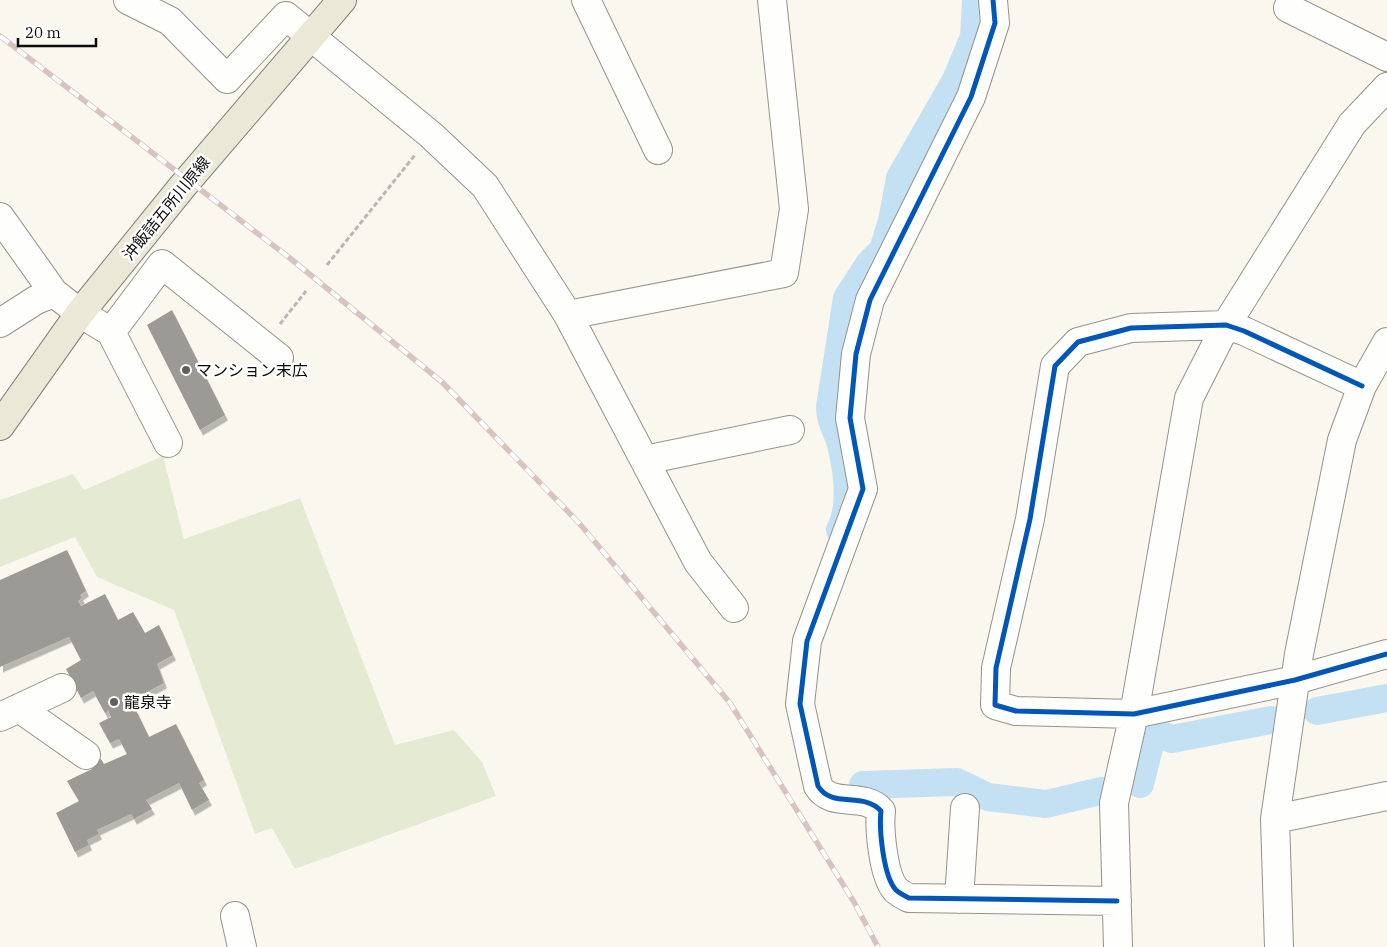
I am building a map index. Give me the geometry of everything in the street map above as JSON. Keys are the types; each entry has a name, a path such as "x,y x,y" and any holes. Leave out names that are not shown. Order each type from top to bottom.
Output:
{"main road":[{"name":"沖飯詰五所川原線","path":"0,426 80,313 182,187 342,0"}],"street":[{"path":"128,0 170,21 227,79 286,16 431,135 485,186 568,315 698,562 734,608"},
{"path":"586,0 658,150"},
{"path":"568,315 784,274 794,209 772,0"},
{"path":"993,0 995,23 971,96 870,300 856,354 850,418 864,489 806,641 800,704 818,786 823,795 831,798 861,799 876,805 881,811 879,828 890,881 896,891 909,898 1117,901"},
{"path":"1288,8 1387,57"},
{"path":"1118,947 1114,803 1134,714 1189,398 1226,325 1352,124 1387,87"},
{"path":"0,217 54,293 80,313 111,332 168,443"},
{"path":"111,332 162,264 271,352"},
{"path":"0,323 36,300 54,293"},
{"path":"1362,386 1244,331 1226,325 1131,328 1078,342 1056,366 1030,519 996,668 995,705 1016,711 1134,714 1295,680 1387,654"},
{"path":"1279,947 1275,819 1295,680 1342,440 1362,386 1387,342"},
{"path":"645,460 790,430"},
{"path":"10,712 62,688"},
{"path":"10,712 86,755"},
{"path":"1275,819 1387,796"},
{"path":"959,899 965,808"},
{"path":"235,916 242,947"}],"path":[{"path":"327,265 431,135"},
{"path":"271,352 306,291"}],"green space":[{"path":"163,456 184,539 300,498 395,745 454,730 482,762 496,796 295,869 272,828 255,834 174,610 97,577 75,537 0,567 0,500 73,474 84,490"}],"building":[{"name":"マンション末広","path":"172,310 225,415 200,430 147,325"},
{"name":"龍泉寺","path":"67,550 86,591 80,595 82,598 78,601 81,606 105,594 118,620 133,612 145,633 159,625 173,655 157,664 164,683 123,705 126,712 135,708 149,737 176,724 204,780 199,783 209,800 192,810 179,783 146,800 152,809 134,819 131,814 97,830 99,834 87,840 89,845 75,852 56,813 79,801 67,781 92,769 91,764 101,759 104,764 127,754 119,739 110,743 99,723 111,717 108,710 105,713 93,691 81,698 66,669 81,660 69,637 0,667 0,580"}],"waterway":[{"path":"840,530 846,510 848,486 843,451 832,421 830,407 847,298 869,264 883,250 892,221 900,178 956,80 974,37 976,0"},
{"path":"1317,711 1387,698"},
{"path":"1140,784 1153,732 1172,739 1271,720"},
{"path":"863,785 957,782 988,797 1046,804 1101,791"}],"railway":[{"path":"0,36 291,259 442,382 579,523 730,703 854,902 878,947"}],"cycle path":[{"path":"993,0 995,23 971,97 870,300 856,354 850,418 863,489 807,641 800,704 818,786 831,797 866,802 874,805 881,811 881,840 885,863 892,883 900,893 909,898 1117,901"},
{"path":"1362,386 1244,331 1226,325 1131,328 1078,342 1055,366 1030,519 996,668 995,705 1016,711 1134,714 1295,680 1387,654"}],"place":[{"name":"マンション末広","path":"186,370"},
{"name":"龍泉寺","path":"114,702"}]}
